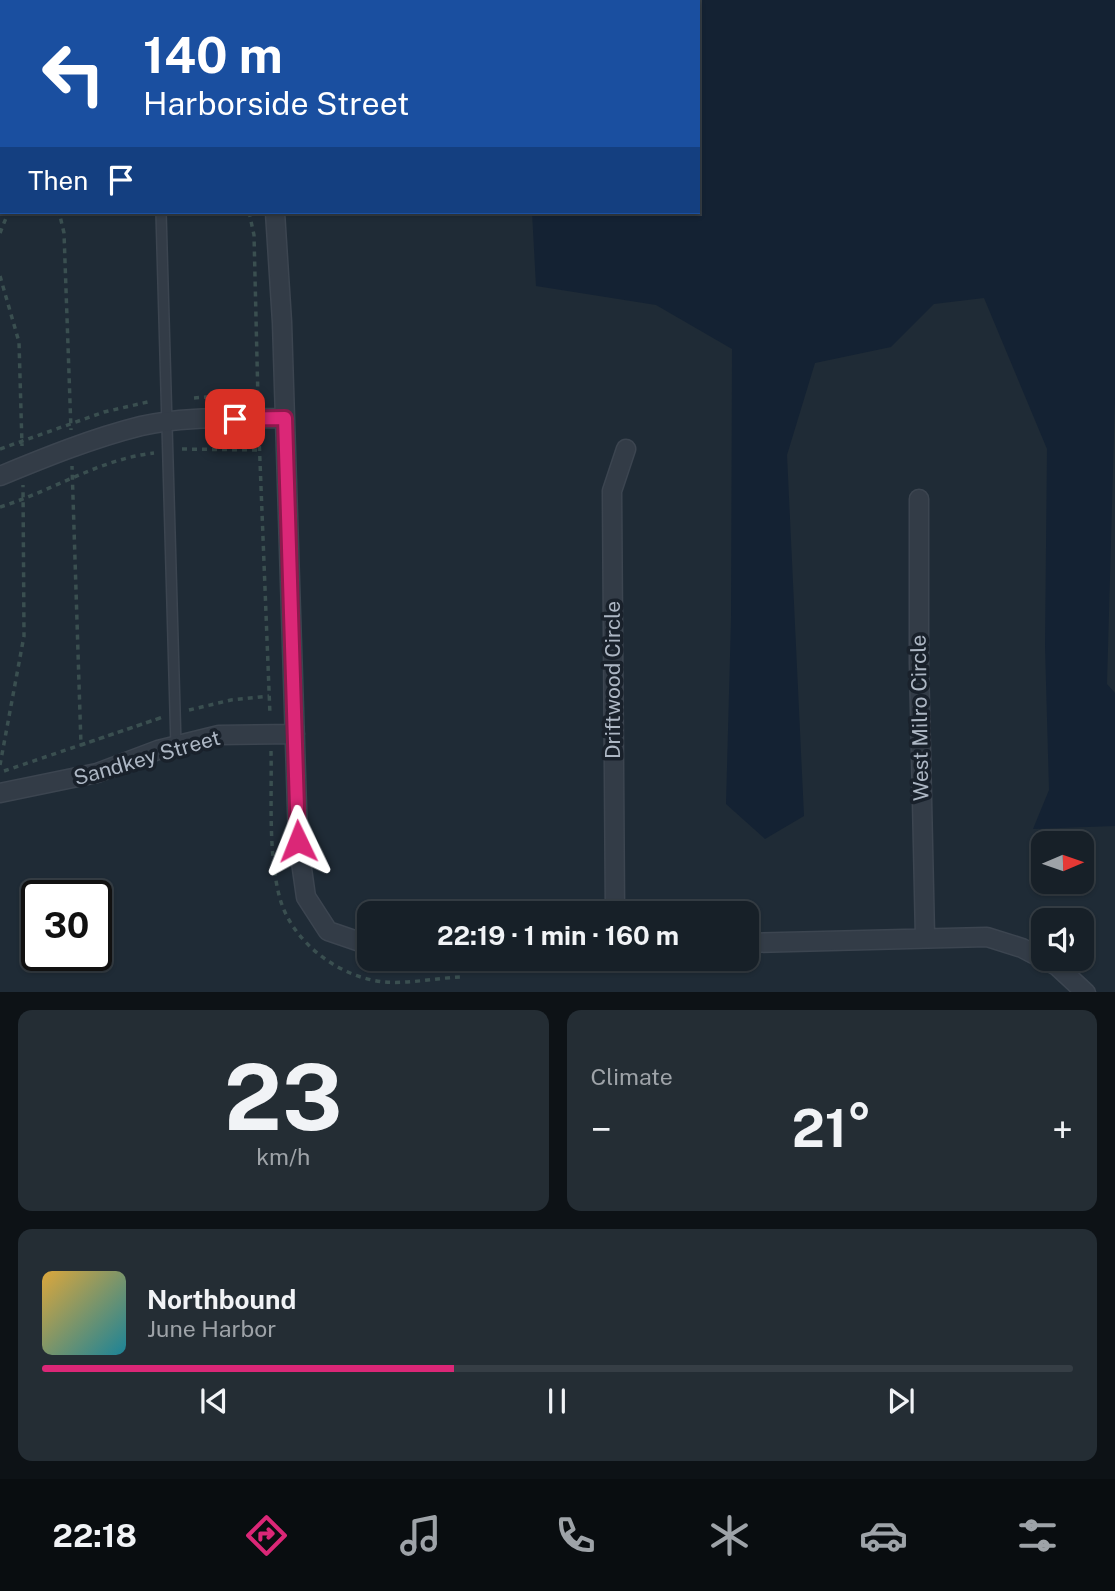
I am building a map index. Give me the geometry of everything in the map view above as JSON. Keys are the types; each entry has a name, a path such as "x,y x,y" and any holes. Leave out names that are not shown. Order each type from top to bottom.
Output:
{"street":[{"path":"275,214 285,418 298,841 306,897 328,931 357,942"},
{"path":"0,476 72,448 142,426 169,422 285,418"},
{"name":"Driftwood Circle","path":"614,901 612,491 626,449"},
{"name":"West Milro Circle","path":"919,499 919,663 925,937"},
{"name":"Sandkey Street","path":"0,793 97,773 176,746 219,735 295,734"},
{"path":"759,943 987,937 1031,954"},
{"path":"1063,971 1086,992"}],"lane":[{"path":"161,214 176,746"}],"path":[{"path":"0,233 8,214"},
{"path":"57,214 60,216 64,233 81,745 163,717 231,700 269,696"},
{"path":"0,276 19,342 24,636 0,765"},
{"path":"0,507 23,500 125,456 190,448 260,450"},
{"path":"0,773 163,717"}],"water":[{"path":"700,0 1115,0 1115,398 1107,684 1115,693 1115,826 1033,829 1049,790 1045,646 1047,449 984,298 934,304 891,347 815,363 787,455 804,816 765,839 726,804 731,620 732,349 656,305 536,286 532,214 700,214"}],"route":[{"path":"235,419 285,418 298,841"}]}
